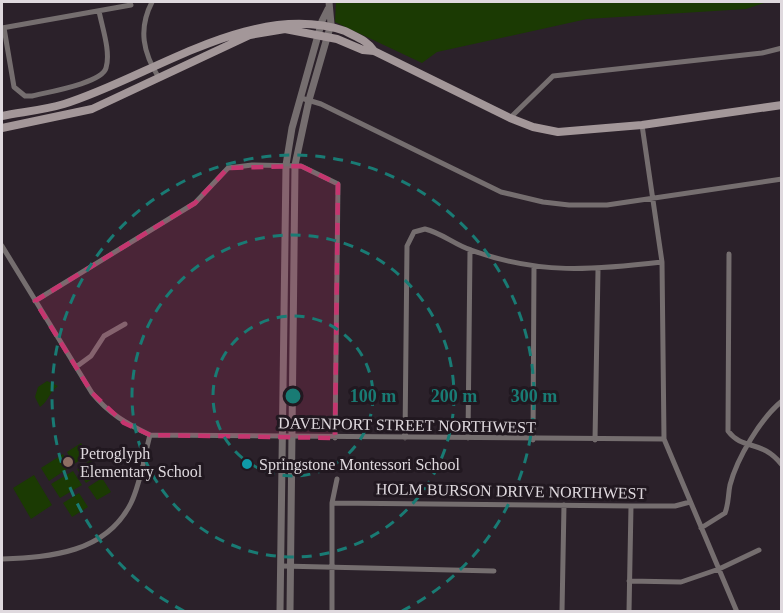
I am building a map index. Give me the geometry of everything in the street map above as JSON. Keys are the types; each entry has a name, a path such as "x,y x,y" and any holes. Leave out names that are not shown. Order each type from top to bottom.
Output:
{"main road":[{"path":"2,117 64,104 152,66 199,42 244,25 281,18 322,21 331,24 366,41 374,51"},
{"path":"2,128 92,109 250,35 285,29 329,37 363,50 374,51 510,118 533,127 558,132 642,125 782,105"}],"street":[{"path":"152,2 145,18 143,36 152,66 159,78"},
{"path":"99,11 107,60 105,71 95,79 32,96 19,92 12,80 3,28 131,5"},
{"path":"280,612 288,436 293,396 295,165 305,99 322,21 328,5"},
{"path":"285,277 286,165 291,128 329,37 331,24 328,5"},
{"path":"510,118 553,76 762,53 782,48"},
{"path":"305,99 461,175 510,195 543,202 590,206 782,179"},
{"path":"642,125 662,262 664,439 737,612"},
{"path":"35,301 195,203 228,168 238,165 295,165 315,171 338,184 335,438"},
{"path":"405,438 407,246 414,232 431,230 470,250 534,266 598,270 662,262"},
{"path":"285,243 294,231"},
{"path":"2,246 76,367 104,407 124,423 150,435 131,502 107,533 87,546 68,553 2,559"},
{"path":"468,438 470,250"},
{"path":"729,254 726,422 733,438 768,451 782,465"},
{"path":"533,440 534,266"},
{"path":"293,296 279,282 294,269"},
{"path":"595,440 598,270"},
{"path":"285,286 284,370 292,567 290,612"},
{"path":"76,367 91,356 104,336 125,324"},
{"path":"284,370 288,376 293,396"},
{"path":"701,528 725,513 732,479 749,444 766,413 782,400"},
{"name":"DAVENPORT STREET NORTHWEST","path":"150,435 533,440 664,439"},
{"path":"332,612 332,503 337,479"},
{"name":"HOLM BURSON DRIVE NORTHWEST","path":"332,503 675,506 690,502"},
{"path":"562,612 564,505"},
{"path":"629,612 630,506"},
{"path":"629,581 681,582 719,569 759,550"},
{"path":"282,566 494,571"}],"highlighted area":[{"path":"301,166 338,184 335,438 150,435 124,423 92,393 35,301 195,203 228,168"}],"green space":[{"path":"336,2 767,2 746,9 587,19 437,52 422,63 335,22"},
{"path":"47,381 58,386 40,407 35,397 38,387"},
{"path":"81,443 88,455 74,464 67,452"},
{"path":"63,454 70,467 49,481 41,468"},
{"path":"91,460 100,474 86,483 77,469"},
{"path":"73,471 82,485 60,498 51,484"},
{"path":"34,475 52,505 31,519 13,488"},
{"path":"102,478 111,492 97,500 88,487"},
{"path":"79,493 88,507 72,517 63,503"}],"place":[{"name":"Petroglyph Elementary School","path":"68,462"},
{"name":"Springstone Montessori School","path":"247,464"}]}
